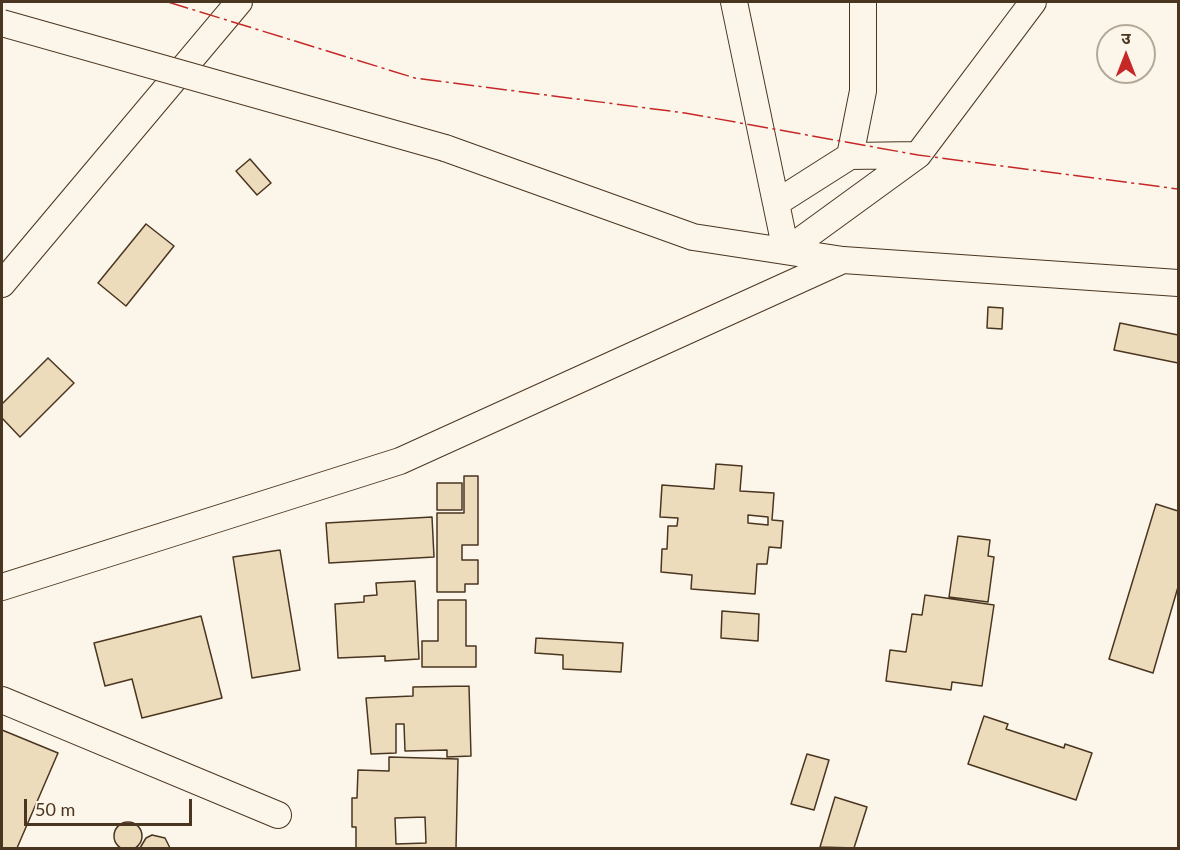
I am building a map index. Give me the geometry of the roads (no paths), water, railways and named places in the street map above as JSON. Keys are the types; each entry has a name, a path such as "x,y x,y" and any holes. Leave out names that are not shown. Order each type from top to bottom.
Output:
{"street":[{"path":"2,284 239,2"},
{"path":"734,2 786,252"},
{"path":"850,156 863,92 863,2"},
{"path":"786,252 918,155 1033,2"},
{"path":"2,23 445,148 693,237 843,260 1179,283"},
{"path":"776,203 850,156 918,155"},
{"path":"2,587 400,462 843,260"},
{"path":"2,700 278,816"}]}
